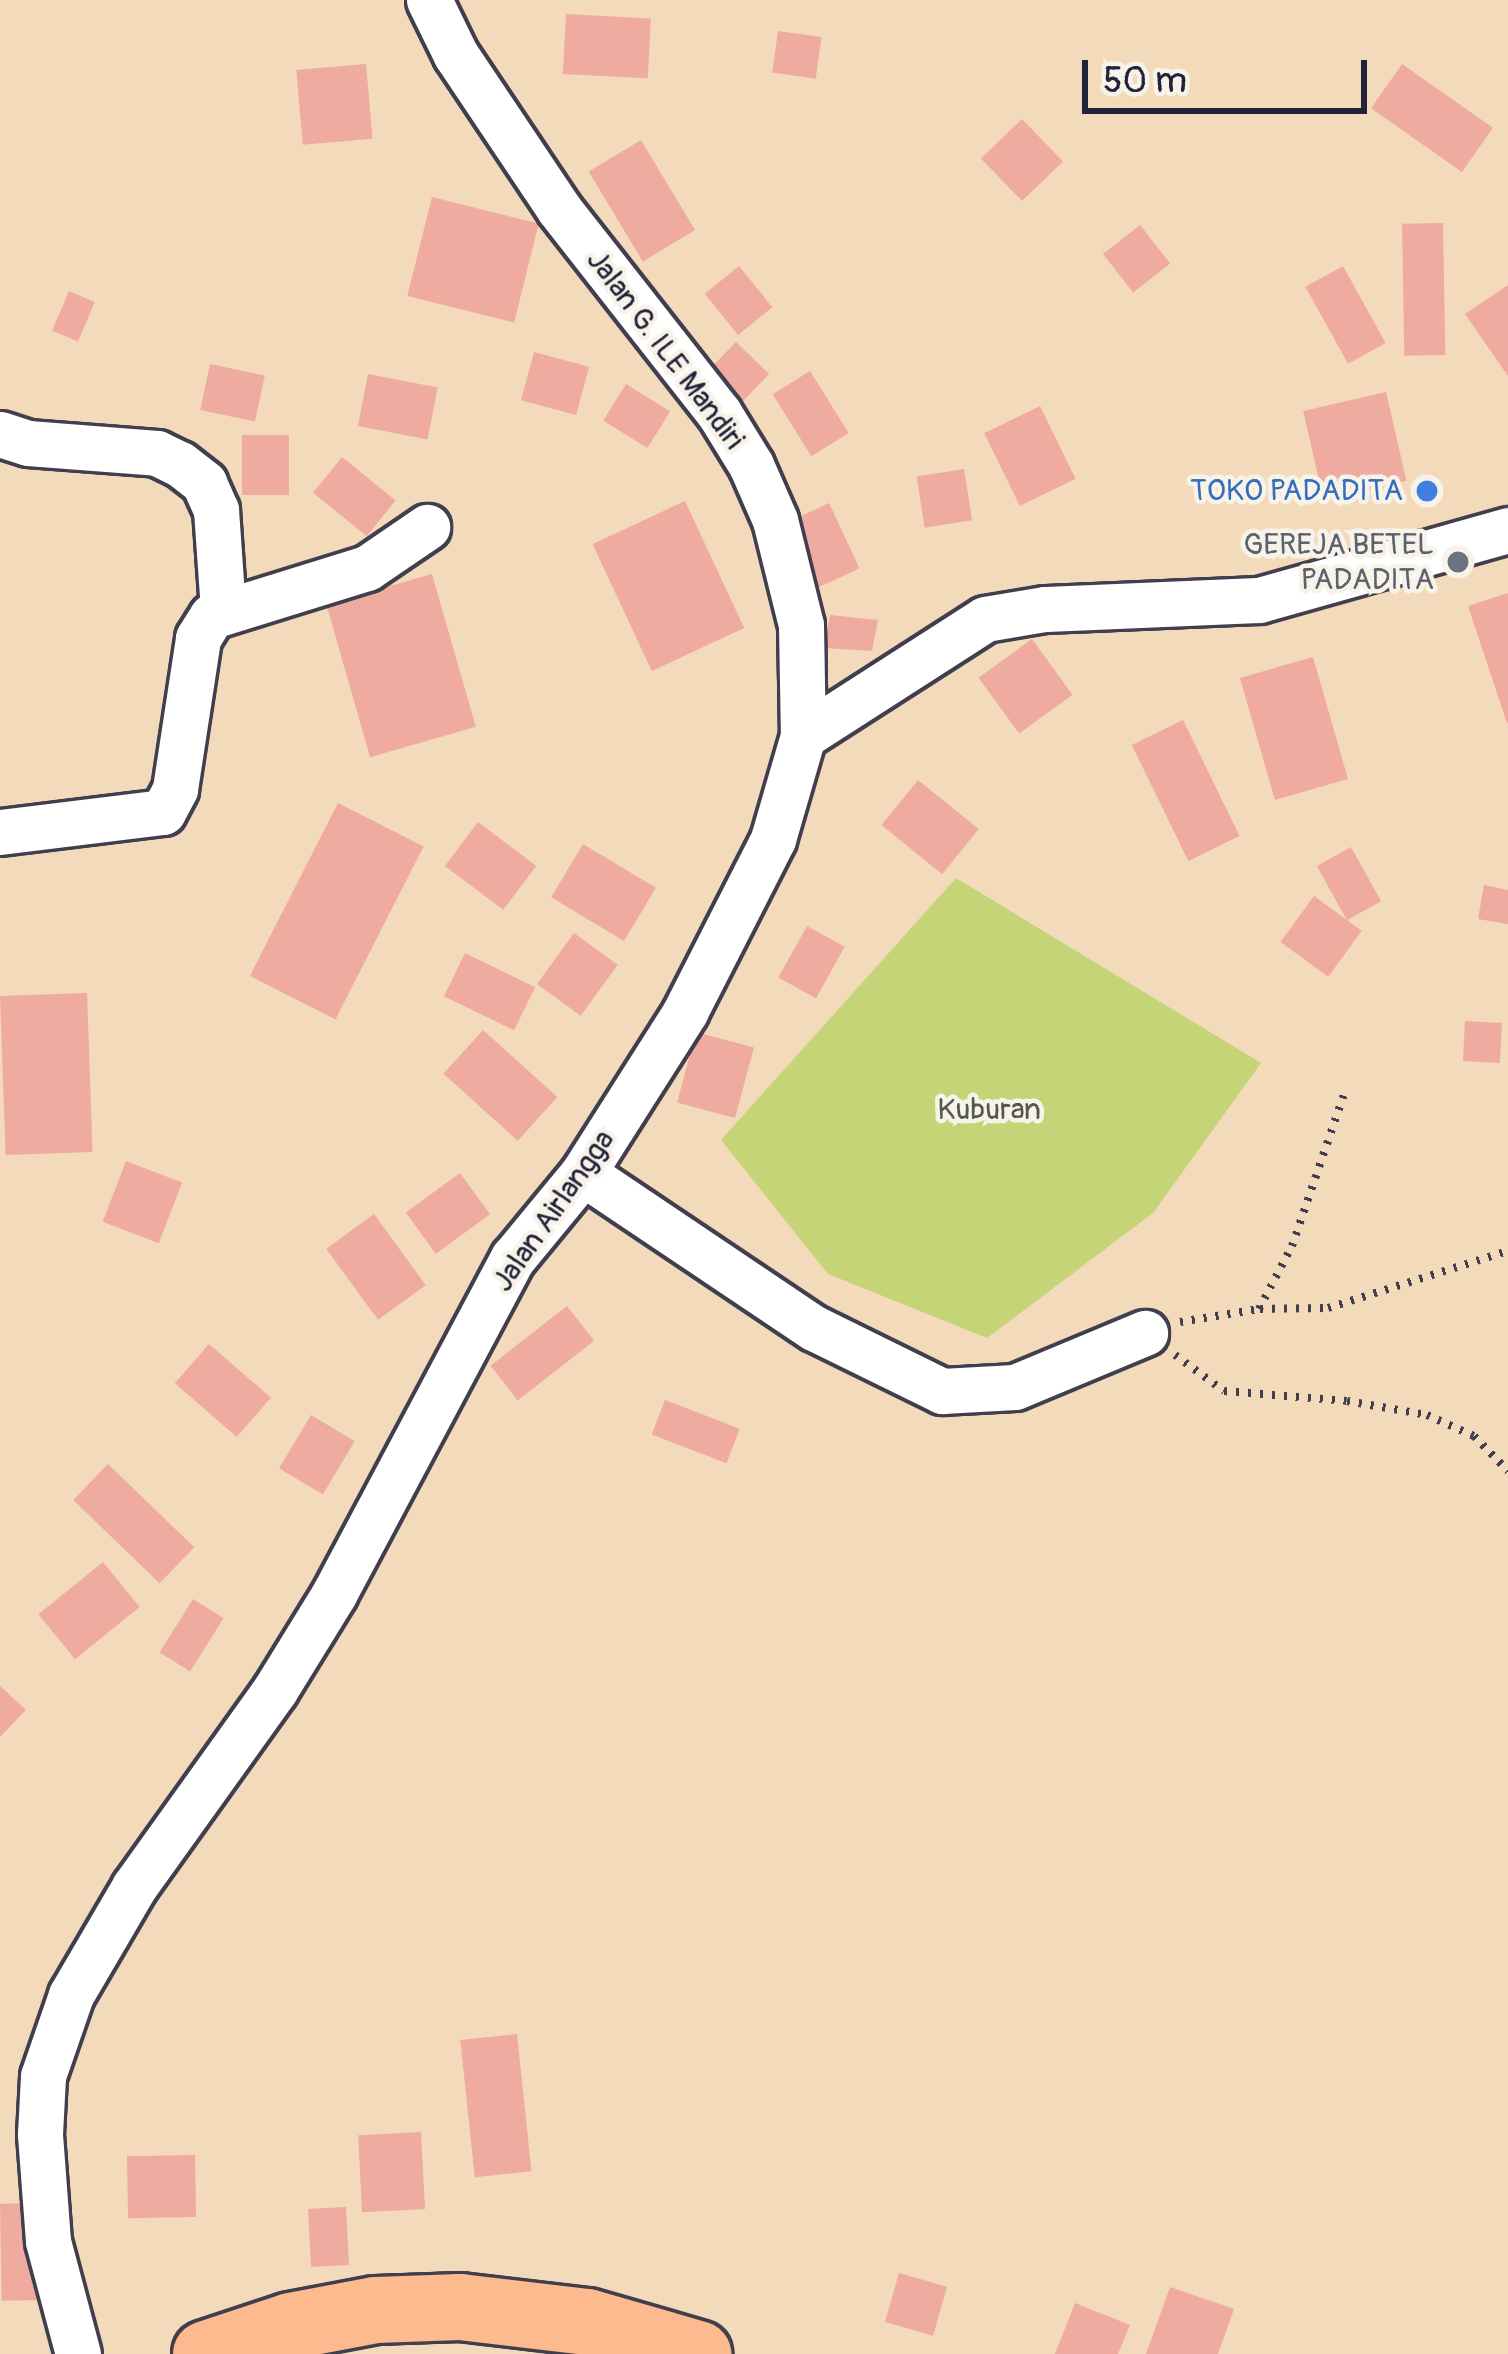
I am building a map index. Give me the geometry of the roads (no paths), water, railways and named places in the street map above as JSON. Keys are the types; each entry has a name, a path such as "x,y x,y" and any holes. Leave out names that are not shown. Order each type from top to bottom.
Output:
{"highway":[{"path":"206,2354 291,2326 376,2310 460,2307 587,2322 698,2354"}],"street":[{"name":"Jalan G. ILE Mandiri","path":"429,0 456,56 559,209 719,413 751,465 775,520 801,625 803,736"},
{"path":"0,434 28,443 157,453 180,464 204,483 216,510 223,610"},
{"path":"0,832 99,824 169,808 198,638 223,610 367,568 427,527"},
{"path":"803,736 985,619 1045,609 1259,600 1508,530"},
{"name":"Jalan Airlangga","path":"77,2354 48,2241 40,2134 43,2076 71,1995 134,1887 275,1690 334,1594 513,1258 583,1173 685,1012 773,839 803,736"},
{"path":"583,1173 814,1328 942,1391 1015,1387 1145,1333"}],"place":[{"name":"TOKO PADADITA","path":"1427,491"},
{"name":"GEREJA BETEL PADADITA","path":"1458,562"}],"park label":[{"name":"Kuburan","path":"989,1110"}]}
